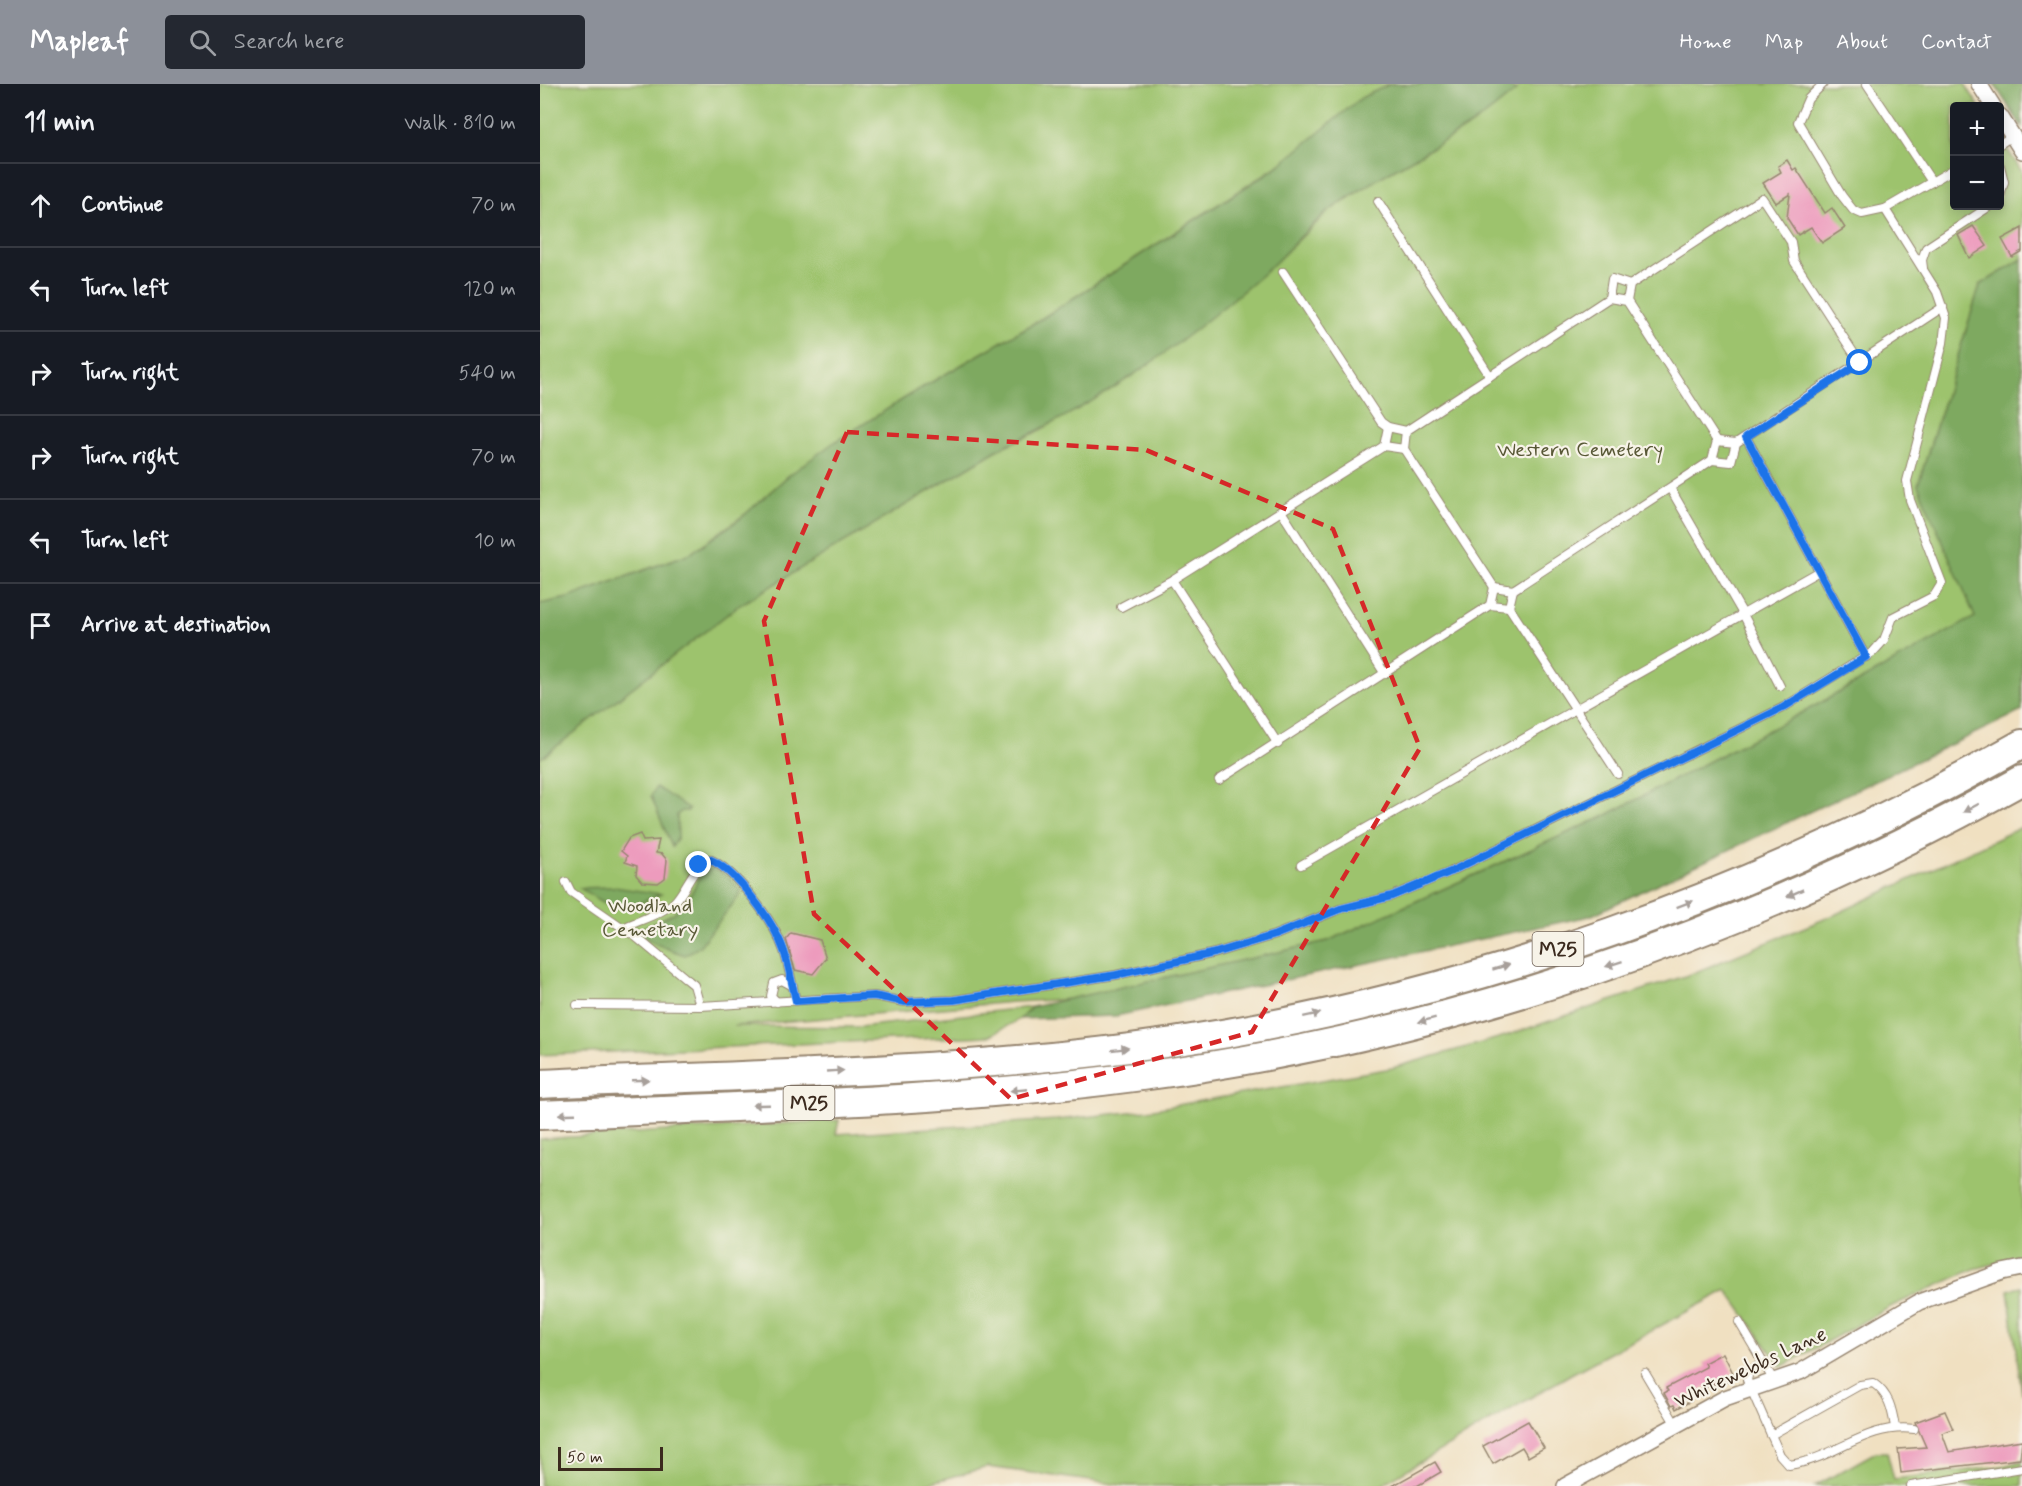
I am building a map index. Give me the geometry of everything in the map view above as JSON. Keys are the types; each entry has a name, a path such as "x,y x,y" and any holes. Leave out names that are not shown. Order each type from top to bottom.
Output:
{"highway":[{"name":"M25","path":"540,1084 874,1069 1062,1055 1230,1032 1396,996 1558,950 1718,892 1872,824 2022,744"},
{"name":"M25","path":"540,1115 1021,1090 1190,1069 1355,1038 1518,994 1690,936 1836,875 1938,825 2022,780"}],"street":[{"path":"1979,84 1990,102"},
{"path":"2006,140 2022,151"},
{"name":"Whitewebbs Lane","path":"1565,1486 1725,1398 1800,1372 1919,1302 2002,1272 2022,1268"}],"lane":[{"path":"1823,84 1808,99 1798,122 1842,196 1853,210 1862,214 1885,209 1950,171"},
{"path":"1867,84 1932,182"},
{"path":"1712,460 1717,441 1627,301 1630,285 1762,198 1791,242 1794,261 1860,363"},
{"path":"1378,201 1490,376"},
{"path":"577,1005 700,1006 874,996 905,1002 954,1000 1116,975 1215,953 1275,935 1340,909 1392,896 1450,872 1784,707 1866,657 1880,646 1893,617 1934,596 1942,583 1910,500 1907,481 1943,342 1946,318 1943,307 1924,270 1885,209"},
{"path":"1924,270 1922,260 1926,248 1984,210"},
{"path":"1283,272 1381,422 1388,428 1406,431 1609,298 1627,301"},
{"path":"1609,298 1612,279 1630,285"},
{"path":"1717,441 1736,443 1943,307"},
{"path":"1384,446 1388,428"},
{"path":"1406,431 1404,449 1494,587 1490,605"},
{"path":"1746,437 1866,657"},
{"path":"1494,587 1512,590 1712,460 1731,462 1736,443"},
{"path":"1121,607 1172,580 1384,446 1404,449"},
{"path":"1670,488 1743,614 1780,686"},
{"path":"1281,511 1385,674"},
{"path":"1301,865 1819,571"},
{"path":"1172,580 1278,744"},
{"path":"1512,590 1509,607 1618,774"},
{"path":"1219,780 1490,605 1509,607"},
{"path":"623,928 670,905 677,899 699,865 709,859 731,872 774,930 784,950 796,1001"},
{"path":"566,882 571,892 623,928 694,985 700,1006"},
{"path":"777,1002 771,996 774,983 782,980 793,986"},
{"path":"1739,1322 1774,1381"},
{"path":"1763,1362 1749,1372 1747,1380 1780,1455 1789,1465 1809,1462 1873,1432 1895,1427 1914,1429"},
{"path":"1645,1373 1676,1425"},
{"path":"1771,1435 1860,1385 1873,1383 1883,1390 1891,1406 1895,1427"},
{"path":"1911,1486 2022,1468"}],"highlighted area":[{"path":"847,432 1146,450 1333,529 1420,748 1252,1032 1011,1099 814,914 764,621"}],"green space":[{"path":"540,84 1390,84 1368,95 1282,163 1041,319 913,393 788,476 748,512 691,553 568,598 540,604"},
{"path":"1390,84 1503,84 1517,90 1470,126 1381,177 1329,211 1232,300 1140,371 1074,411 1002,447 738,606 540,759 540,604 568,598 691,553 741,518 788,476 833,443 913,393 1041,319 1277,167 1361,98"},
{"name":"Western Cemetery","path":"1522,84 1965,84 1976,102 1950,102 1950,210 2004,210 2004,144 2022,172 2022,259 1980,285 1918,485 1976,617 1813,707 1603,817 1328,941 1075,999 1013,1002 734,1026 860,1027 1032,1007 1020,1019 989,1036 540,1055 540,759 738,606 1002,447 1042,430 1266,271 1328,212 1382,176 1472,125"},
{"path":"1994,84 2022,84 2022,127"},
{"path":"2022,259 2022,711 1590,916 1116,1016 1020,1019 1032,1007 1328,941 1603,817 1813,707 1975,617 1918,485 1980,285"},
{"path":"656,787 689,809 677,815 678,837 672,847 651,796"},
{"path":"2022,827 2022,1257 1974,1269 1892,1306 1781,1367 1727,1290 1571,1374 1384,1483 1385,1486 1128,1486 988,1467 918,1486 540,1486 540,1139 839,1120 836,1134 1057,1120 1148,1110 1392,1068 1502,1037 1691,974 1834,915"},
{"path":"714,869 728,876 742,892 699,947 685,955 657,944 638,931 635,927 640,929 676,912 675,907 688,897 701,875"},
{"path":"614,887 661,894 627,907 619,907 603,902 580,888"},
{"path":"2022,1287 2022,1394 2008,1290"},
{"path":"1876,1452 1887,1452 1894,1479 2003,1466 2022,1461 2022,1486 1815,1486"}],"building":[{"path":"1787,160 1793,170 1796,168 1825,213 1832,208 1845,228 1822,243 1811,227 1798,235 1787,218 1790,194 1776,203 1763,183 1781,172 1778,166"},
{"path":"1973,226 1987,246 1969,258 1958,235"},
{"path":"2022,228 2022,251 2012,257 2002,239"},
{"path":"640,834 643,841 659,840 656,853 662,854 667,860 665,878 658,883 642,882 636,875 637,866 625,862 627,856 621,851 629,838"},
{"path":"791,933 820,940 826,958 813,974 795,970 786,939"},
{"path":"1723,1353 1733,1373 1726,1377 1728,1381 1716,1387 1714,1383 1688,1397 1691,1401 1676,1409 1674,1405 1671,1406 1664,1393 1668,1391 1666,1388 1706,1367 1704,1363"},
{"path":"1945,1411 1953,1429 1942,1433 1949,1452 2022,1440 2020,1459 1901,1473 1898,1449 1926,1447 1915,1422"},
{"path":"1528,1421 1544,1448 1528,1457 1522,1447 1493,1464 1483,1446"},
{"path":"1435,1462 1441,1472 1417,1486 1392,1486"}],"route":[{"path":"699,865 709,859 718,862 731,872 774,930 784,950 796,1001 874,996 905,1002 954,1000 1116,975 1215,953 1275,935 1340,909 1392,896 1450,872 1646,778 1784,707 1866,657 1746,437 1860,363"}],"park label":[{"name":"Woodland Cemetary","path":"650,917"}]}
